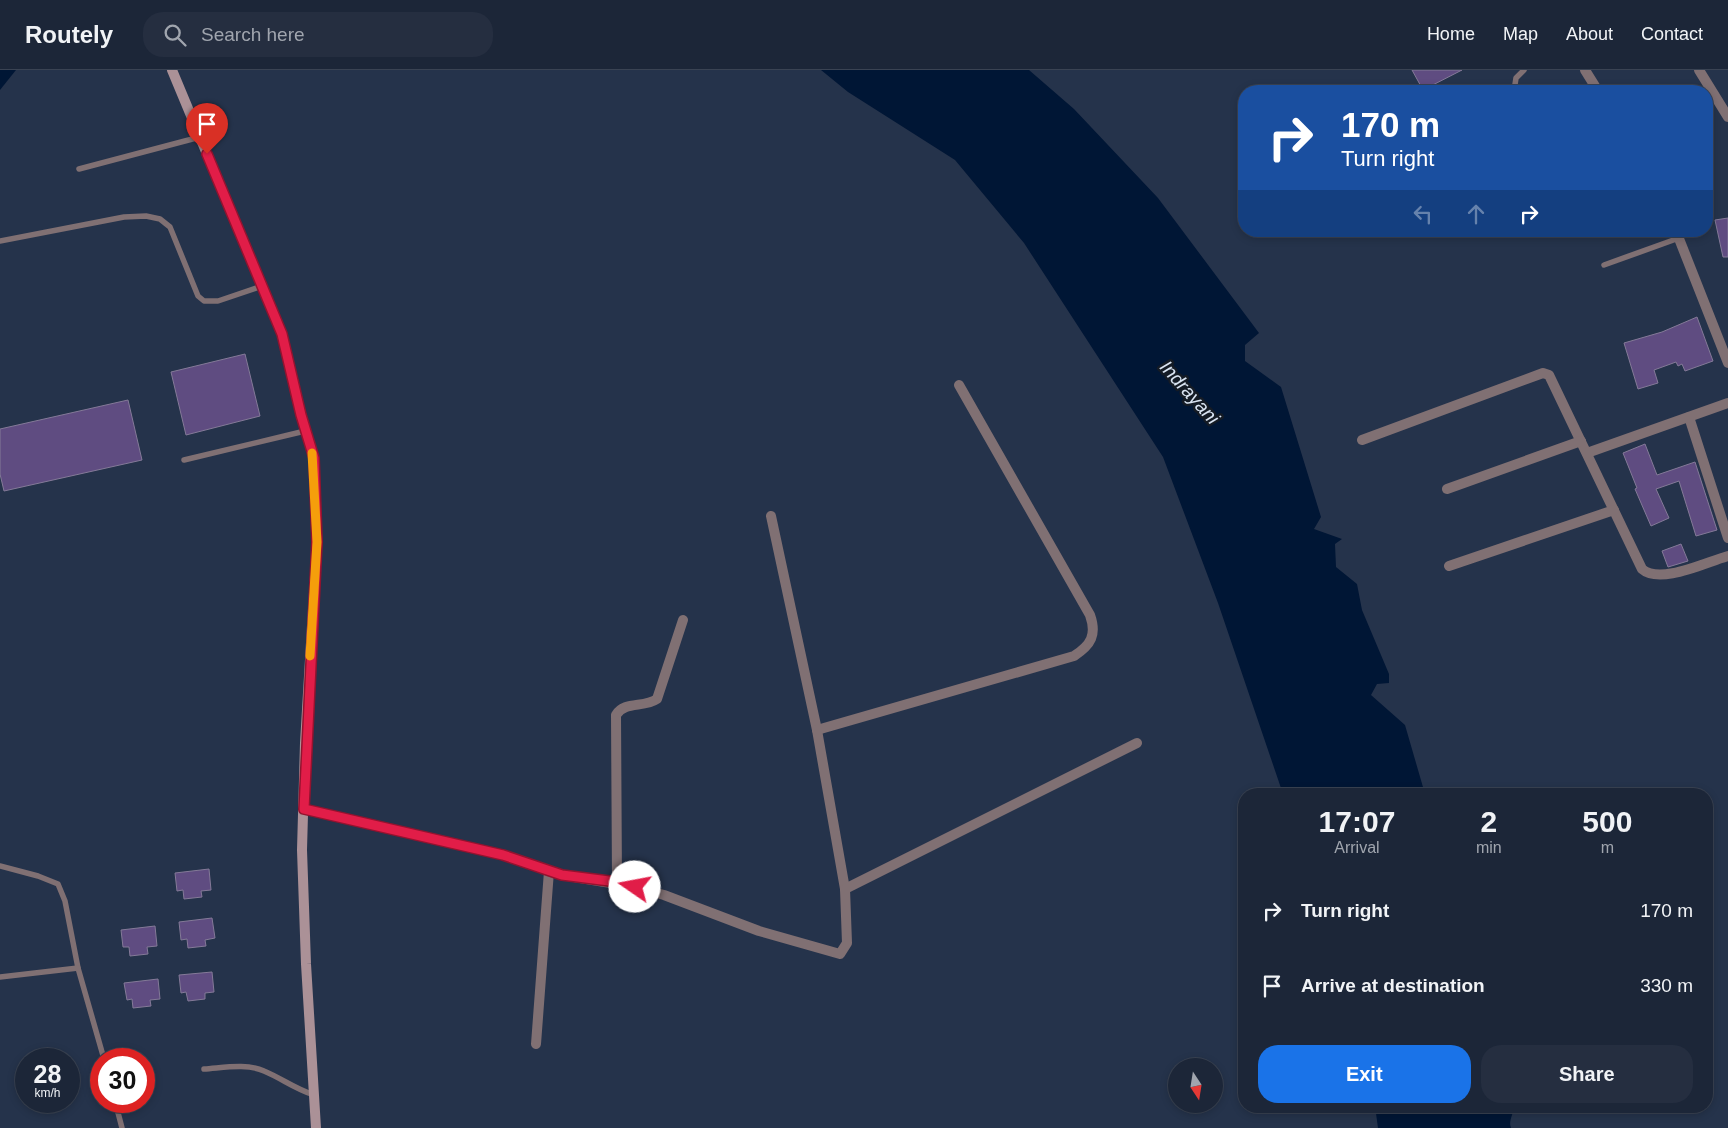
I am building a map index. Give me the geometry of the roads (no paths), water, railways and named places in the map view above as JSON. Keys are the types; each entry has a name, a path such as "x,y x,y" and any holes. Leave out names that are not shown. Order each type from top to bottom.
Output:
{"street":[{"path":"172,70 282,334 305,431 314,458 317,542 302,850 306,964 316,1128"},
{"path":"1586,70 1595,85"},
{"path":"1699,70 1708,85"},
{"path":"1713,93 1728,117"},
{"path":"1678,237 1728,363"},
{"path":"1362,440 1543,373 1549,374 1554,380 1642,569 1648,574 1669,574 1728,556"},
{"path":"817,730 1074,656 1088,647 1094,636 1094,625 1090,615 960,385"},
{"path":"1587,453 1728,403"},
{"path":"1689,417 1728,538"},
{"path":"1447,489 1581,441"},
{"path":"1448,566 1614,510"},
{"path":"304,809 503,855 562,875 617,882 664,895 759,931 840,954 846,943 845,889 817,730 771,516"},
{"path":"617,882 616,715 624,707 646,704 657,699 682,620"},
{"path":"845,889 1136,742"},
{"path":"536,1044 549,871"}],"lane":[{"path":"1515,85 1516,78 1524,70"},
{"path":"79,168 200,137"},
{"path":"0,241 124,217 146,216 160,219 170,228 198,296 204,301 218,301 262,286"},
{"path":"1604,265 1670,237"},
{"path":"184,460 305,431"},
{"path":"0,866 38,876 58,884 65,901 78,968 101,1048"},
{"path":"0,978 78,968"},
{"path":"204,1069 251,1068 263,1070 296,1089 314,1095"},
{"path":"118,1113 122,1128"}],"water":[{"path":"0,70 16,70 0,90"},
{"name":"Indrayani","path":"821,70 1029,70 1074,109 1158,198 1259,333 1245,345 1245,361 1281,387 1321,517 1314,529 1342,539 1335,544 1336,567 1357,584 1362,610 1389,674 1389,683 1377,684 1371,695 1405,725 1423,788 1281,788 1218,603 1163,457 1024,243 955,160 848,92"},
{"path":"1376,1113 1513,1113 1510,1122 1511,1128 1378,1128"}]}
